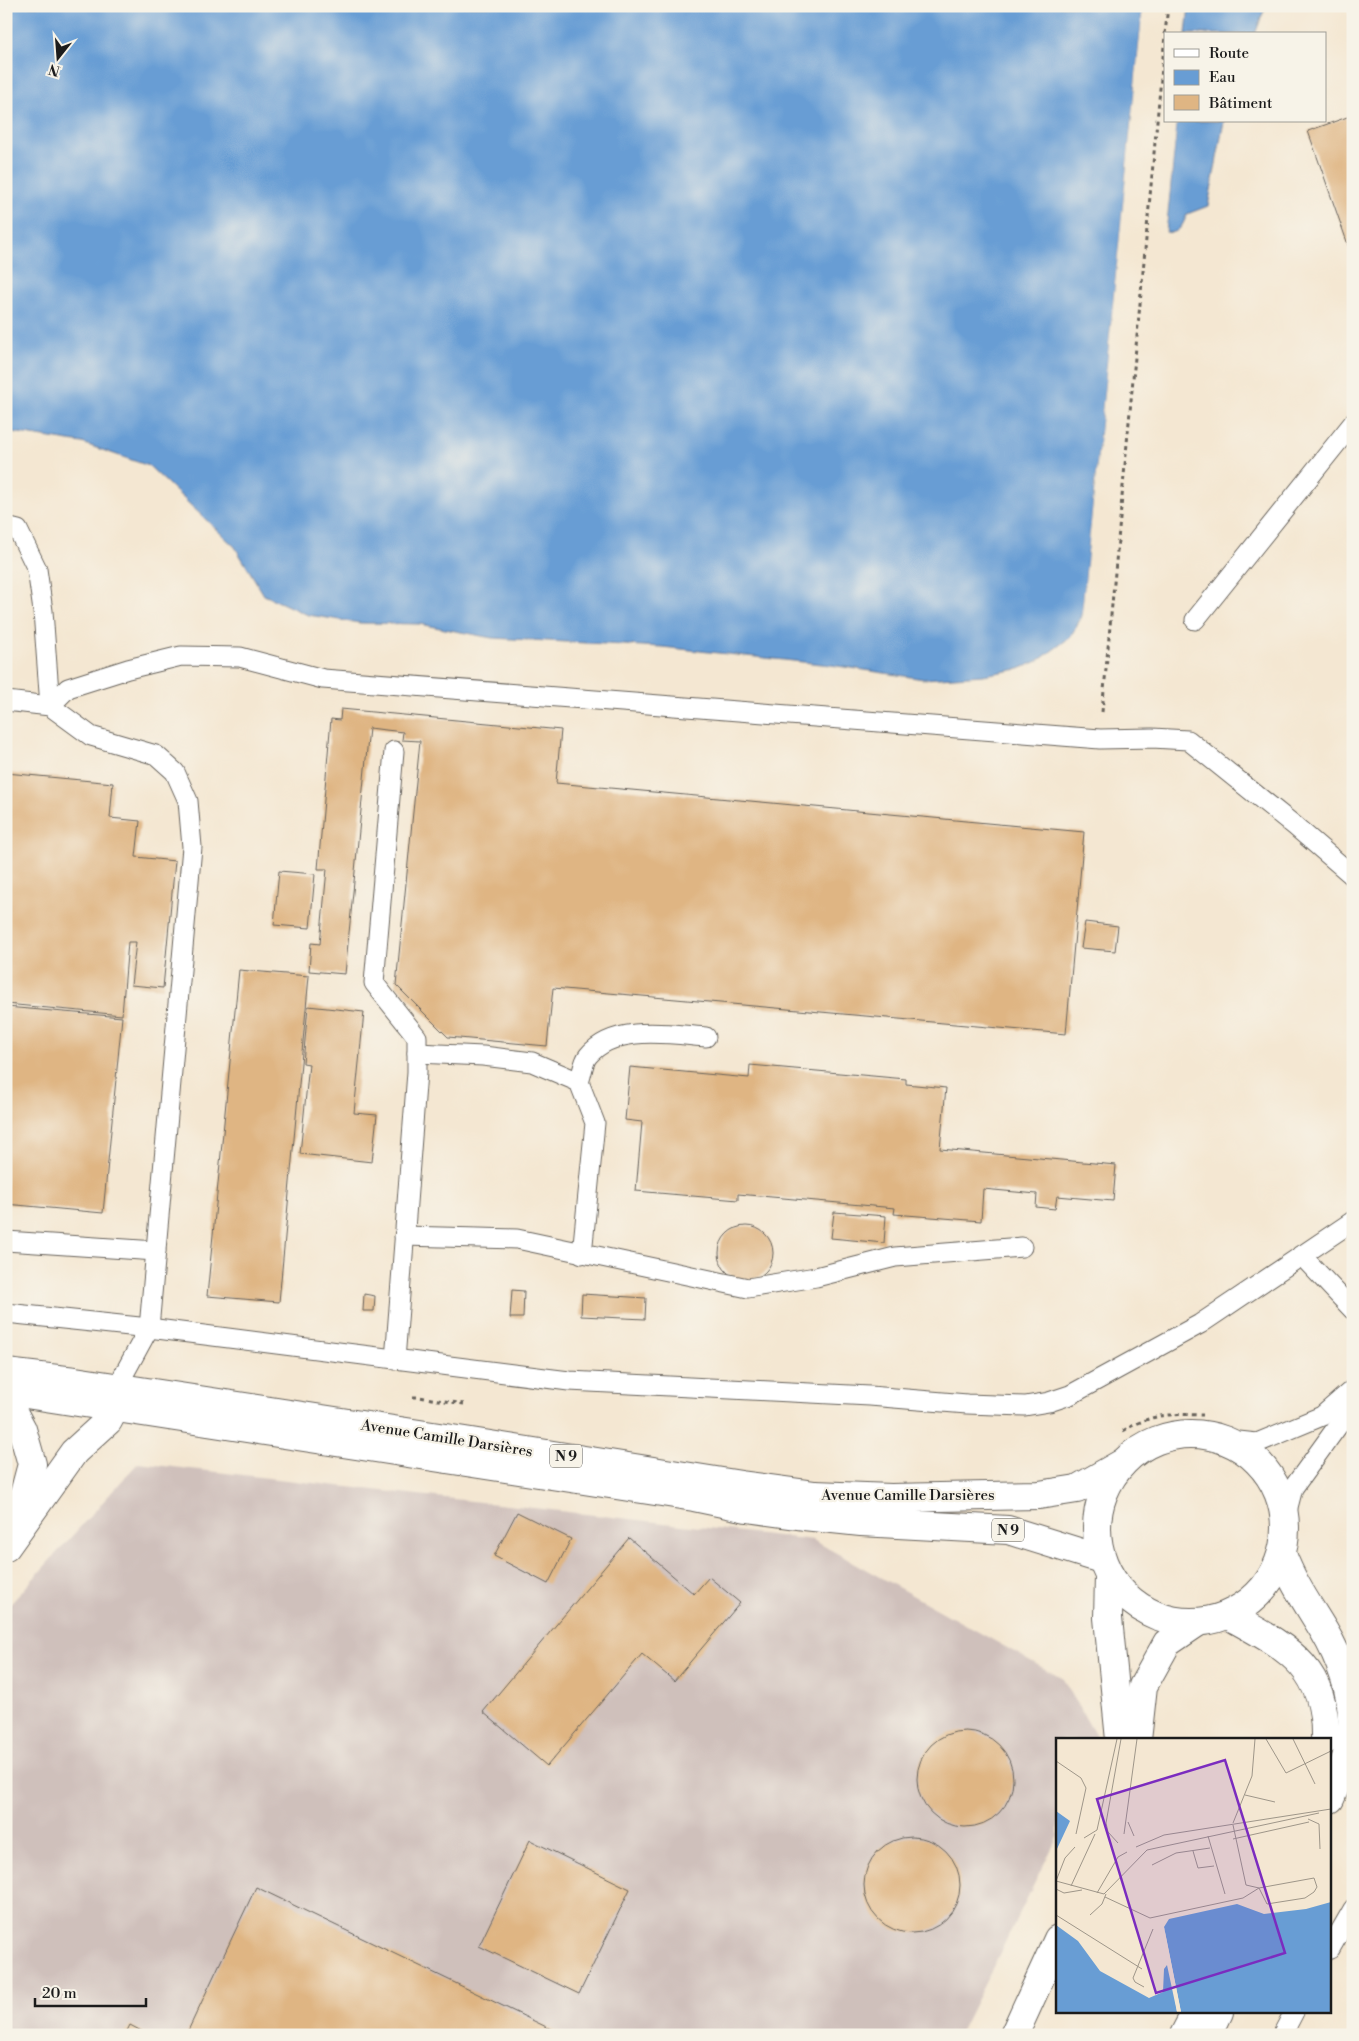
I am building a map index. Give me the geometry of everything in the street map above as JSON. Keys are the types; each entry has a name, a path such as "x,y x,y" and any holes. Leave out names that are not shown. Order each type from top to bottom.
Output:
{"main road":[{"name":"Avenue Camille Darsières","path":"6,1373 119,1398 747,1508 861,1522 1008,1530 1105,1567"},
{"name":"Avenue Camille Darsières","path":"6,1391 119,1398 531,1451 815,1495 891,1498 1038,1495 1076,1489 1121,1464"},
{"path":"9,1545 74,1452 108,1422 119,1398"},
{"path":"6,1399 22,1428 32,1464 9,1545"},
{"path":"1105,1567 1126,1597 1148,1612 1173,1620 1198,1622 1228,1615 1246,1604 1262,1590 1274,1573 1282,1554 1285,1519 1278,1493 1264,1469 1245,1450 1216,1428 1194,1434 1167,1437 1142,1447 1121,1464 1106,1485 1098,1509 1096,1534 1105,1567 1120,1738"},
{"path":"1282,1554 1289,1572 1338,1658 1348,1692 1352,1725 1348,1750 1332,1794"},
{"path":"1228,1615 1279,1644 1294,1655 1307,1670 1318,1694 1324,1719 1325,1738"},
{"path":"1137,1738 1143,1686 1167,1642 1198,1622"},
{"path":"1014,2035 1056,1943"},
{"path":"1184,2035 1195,2014"},
{"path":"1208,2035 1219,2014"}],"lane":[{"path":"1195,620 1353,423"},
{"path":"6,527 18,530 37,569 43,611 50,706"},
{"path":"50,706 68,688 128,669 181,656 240,657 323,679 1100,739 1152,738 1188,740 1295,826 1353,876"},
{"path":"6,701 50,706 91,736 156,756 175,772 188,800 192,848 149,1328 124,1374 119,1398"},
{"path":"394,751 374,984 418,1037 395,1360"},
{"path":"582,1254 595,1123 579,1082 587,1057 611,1038 655,1032 706,1037"},
{"path":"417,1053 483,1056 532,1062 579,1082"},
{"path":"6,1313 149,1328 569,1381 1025,1406 1050,1402 1070,1395 1200,1324 1353,1220"},
{"path":"404,1236 517,1239 748,1288 816,1276 895,1257 1022,1248"},
{"path":"6,1241 156,1251"},
{"path":"1301,1255 1353,1310"},
{"path":"1216,1428 1257,1443 1322,1416 1353,1388"},
{"path":"1285,1519 1293,1488 1353,1406"},
{"path":"1332,1945 1353,1908"},
{"path":"1282,2035 1293,2014"}],"path":[{"path":"1165,32 1168,6"},
{"path":"1100,739 1164,45"},
{"path":"410,1398 420,1397 465,1405"},
{"path":"1116,1435 1154,1416 1173,1414 1216,1428"}],"shaded area":[{"path":"138,1463 813,1540 1063,1679 1097,1738 1056,1738 1056,1840 959,2035 6,2035 6,1609"}],"water":[{"path":"6,6 1143,6 1082,613 1077,626 1069,638 1038,661 1019,669 983,675 924,679 831,665 662,647 492,638 419,624 360,623 308,615 264,595 235,547 149,466 82,443 6,431"},
{"path":"1189,6 1268,6 1263,13 1256,32 1186,32"},
{"path":"1177,122 1224,122 1208,206 1187,214 1177,231 1166,232"}],"pier":[{"path":"1143,6 1146,6 1084,614 1081,622"},
{"path":"1175,122 1177,122 1165,235 1163,232"}],"building":[{"path":"1353,115 1353,256 1352,256 1308,131"},
{"path":"341,709 561,730 556,783 1084,832 1066,1034 553,988 547,1046 448,1037 396,985 420,741 402,740 403,732 369,728 345,974 309,971 311,943 320,944 327,869 318,869 331,719 340,720"},
{"path":"6,773 113,783 110,818 140,821 136,857 175,861 163,988 131,985 136,942 128,942 122,1015 6,1004"},
{"path":"279,871 315,874 310,928 274,925"},
{"path":"1085,922 1118,926 1115,951 1081,948"},
{"path":"239,970 309,976 279,1302 207,1296"},
{"path":"308,1006 364,1012 354,1113 377,1115 372,1162 300,1154 309,1064 303,1063"},
{"path":"6,1007 122,1017 103,1213 6,1204"},
{"path":"750,1065 906,1079 906,1084 946,1088 940,1149 1116,1165 1113,1201 1057,1196 1055,1209 1036,1207 1037,1194 983,1189 981,1221 894,1214 895,1208 738,1194 738,1200 636,1191 642,1122 625,1120 630,1067 749,1078"},
{"path":"834,1212 886,1216 884,1243 831,1238"},
{"path":"741,1226 751,1226 761,1230 769,1238 773,1253 769,1268 761,1276 751,1280 741,1280 731,1276 723,1268 719,1258 719,1248 723,1238 731,1230"},
{"path":"512,1290 524,1291 523,1318 510,1318"},
{"path":"364,1294 375,1296 374,1311 363,1311"},
{"path":"582,1294 646,1298 645,1319 581,1316"},
{"path":"517,1512 571,1539 548,1584 494,1556"},
{"path":"629,1538 694,1594 709,1577 740,1603 674,1681 642,1654 547,1766 483,1712"},
{"path":"965,1731 983,1735 999,1745 1009,1761 1013,1779 1009,1797 999,1813 983,1823 965,1827 947,1823 931,1813 921,1797 917,1779 921,1761 931,1745 947,1735"},
{"path":"912,1837 930,1841 946,1851 956,1867 960,1885 956,1903 946,1919 930,1929 912,1933 894,1929 878,1919 868,1903 864,1885 868,1867 878,1851 894,1841"},
{"path":"530,1840 630,1889 579,1994 479,1946"},
{"path":"256,1887 563,2035 186,2035"},
{"path":"130,2025 149,2035 125,2035"}]}
